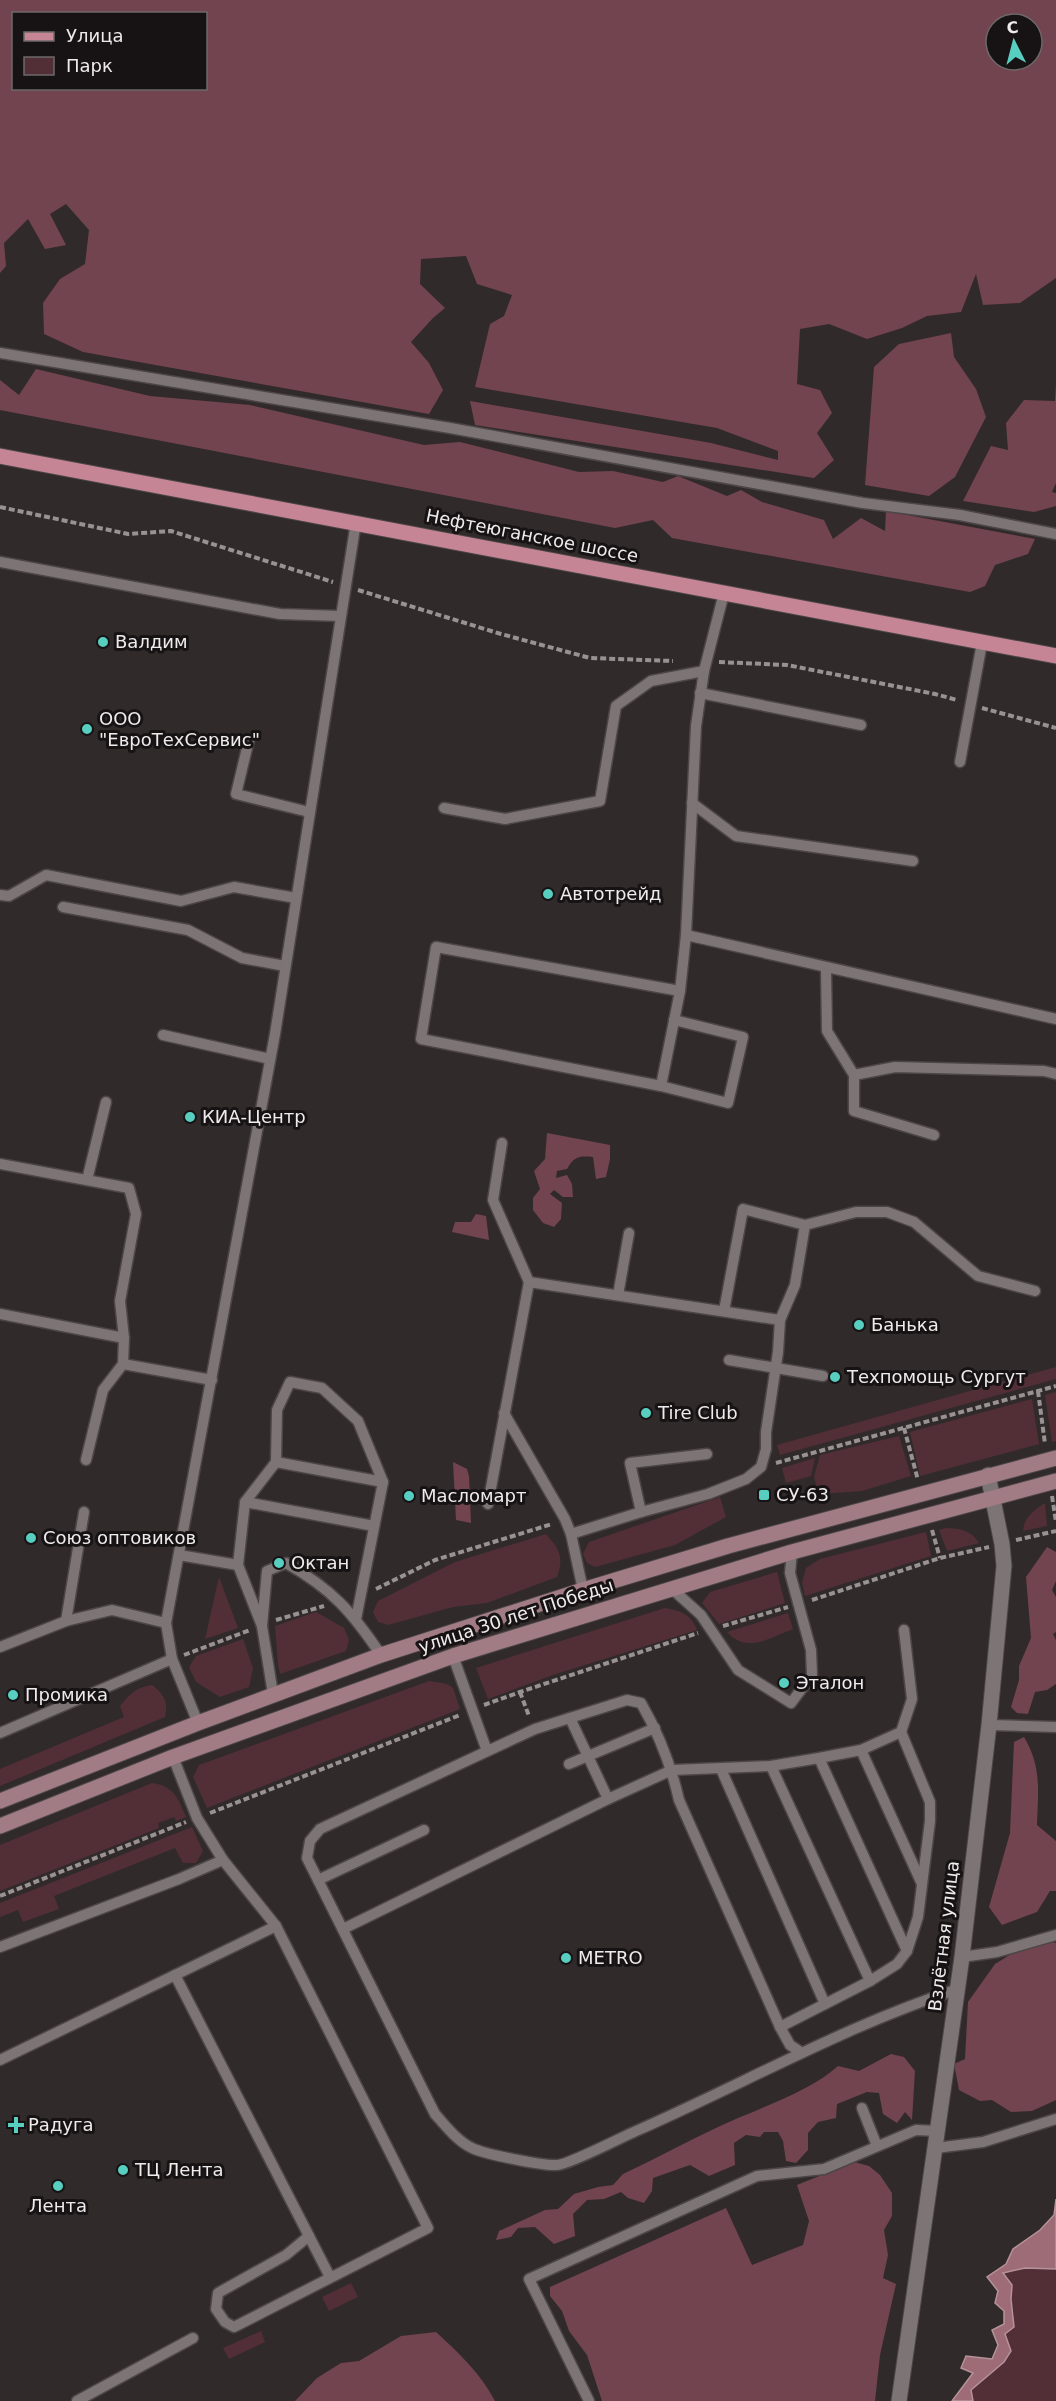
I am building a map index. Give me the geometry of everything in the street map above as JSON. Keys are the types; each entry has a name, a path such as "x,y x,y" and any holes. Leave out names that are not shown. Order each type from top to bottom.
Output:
{"main road":[{"name":"Нефтеюганское шоссе","path":"0,456 1056,656"},
{"name":"улица 30 лет Победы","path":"0,1801 273,1694 381,1655 738,1543 1056,1458"},
{"name":"улица 30 лет Победы","path":"0,1826 173,1757 453,1656 792,1552 1056,1481"}],"street":[{"name":"Взлётная улица","path":"899,2401 958,1989 989,1725 1004,1566 994,1497 988,1475"}],"lane":[{"path":"0,353 450,428 863,503 960,515 1056,534"},
{"path":"198,1723 172,1659 166,1623 270,1059 356,522"},
{"path":"0,562 280,614 340,616"},
{"path":"661,1086 680,990 686,935 696,726 700,693 724,593"},
{"path":"960,762 982,643"},
{"path":"444,808 505,819 600,801 616,706 651,681 706,667"},
{"path":"700,693 861,725"},
{"path":"249,740 236,794 309,812"},
{"path":"692,803 736,836 913,861"},
{"path":"0,895 9,896 46,875 181,901 234,887 296,897"},
{"path":"63,907 188,930 242,958 285,966"},
{"path":"686,935 1056,1018"},
{"path":"674,1020 743,1037 728,1103 661,1086 421,1039 436,947 680,990"},
{"path":"826,968 827,1030 855,1075 854,1111 934,1135"},
{"path":"163,1035 270,1059"},
{"path":"855,1075 895,1067 1044,1071 1056,1074"},
{"path":"87,1180 106,1102"},
{"path":"488,1504 529,1282 493,1200 502,1143"},
{"path":"0,1164 129,1188 136,1214 120,1301 124,1338 123,1364 103,1390 86,1460"},
{"path":"724,1311 743,1209 805,1225 856,1212 887,1212 914,1222 978,1276 1035,1291"},
{"path":"571,1534 708,1494 746,1479 761,1467 766,1449 766,1432 780,1320 795,1285 805,1225"},
{"path":"618,1295 629,1233"},
{"path":"529,1282 780,1320"},
{"path":"0,1314 124,1338"},
{"path":"729,1360 824,1376"},
{"path":"123,1364 212,1380"},
{"path":"273,1694 262,1626 238,1565 245,1502 276,1462 277,1410 290,1382 322,1388 358,1421 383,1482 356,1619"},
{"path":"504,1413 558,1505 571,1534 583,1590"},
{"path":"641,1512 630,1463 707,1454"},
{"path":"276,1462 383,1482"},
{"path":"245,1502 374,1526"},
{"path":"66,1621 84,1512"},
{"path":"671,1588 701,1615 738,1670 791,1703 812,1675 811,1650 790,1573 792,1552"},
{"path":"179,1555 238,1565"},
{"path":"262,1626 267,1571 286,1563 312,1577 341,1601 381,1655"},
{"path":"0,1647 66,1621 112,1610 166,1623"},
{"path":"780,2027 870,1981 897,1964 907,1951 918,1917 930,1821 930,1802 901,1732 912,1700 904,1630"},
{"path":"453,1656 487,1751"},
{"path":"0,1733 172,1659"},
{"path":"802,2054 790,2045 780,2027 679,1800 672,1770 655,1728 641,1703 627,1700 535,1729 320,1829 310,1841 308,1858 318,1880 435,2114 454,2136 481,2151 558,2166 926,1999 958,1989"},
{"path":"570,1718 609,1799"},
{"path":"989,1725 1056,1727"},
{"path":"569,1764 655,1728"},
{"path":"343,1929 672,1770 771,1766 861,1750 901,1732"},
{"path":"861,1750 922,1884"},
{"path":"173,1757 197,1818 223,1860 276,1926 428,2228 234,2327 225,2322 216,2309 218,2293 286,2255 309,2236"},
{"path":"819,1758 907,1951"},
{"path":"771,1766 870,1981"},
{"path":"721,1769 825,2004"},
{"path":"318,1880 424,1830"},
{"path":"0,1947 223,1860"},
{"path":"0,2060 276,1926"},
{"path":"962,1957 997,1952 1056,1935"},
{"path":"175,1975 330,2277"},
{"path":"862,2108 877,2146"},
{"path":"936,2148 983,2142 1056,2119"},
{"path":"589,2401 529,2279 757,2176 824,2169 916,2130 938,2131"},
{"path":"77,2401 193,2338"}],"path":[{"path":"0,507 128,534 171,531 501,634 590,658 706,667 787,665 935,694 1056,728"},
{"path":"0,1896 520,1692 940,1558 1056,1531"},
{"path":"520,1692 535,1729"}],"green space":[{"path":"1056,1367 1056,1379 780,1455 777,1445"},
{"path":"1056,1392 1056,1441 1052,1442 1045,1395"},
{"path":"1032,1399 1039,1444 920,1476 910,1432"},
{"path":"899,1436 911,1476 862,1491 819,1494 814,1477 820,1455"},
{"path":"815,1458 811,1476 786,1483 782,1468"},
{"path":"720,1497 726,1517 675,1545 595,1567 587,1563 583,1554 589,1542"},
{"path":"1045,1503 1047,1526 1023,1531 1027,1518"},
{"path":"946,1528 965,1531 979,1543 947,1551 939,1530"},
{"path":"926,1532 931,1556 805,1596 802,1583 806,1568 820,1559"},
{"path":"546,1534 559,1554 560,1564 557,1577 487,1603 453,1607 388,1625 378,1622 373,1612 378,1601 455,1562"},
{"path":"777,1572 785,1603 719,1624 702,1603 710,1592"},
{"path":"219,1577 238,1628 205,1639"},
{"path":"665,1608 685,1614 692,1620 697,1630 553,1675 488,1699 476,1668"},
{"path":"316,1612 344,1628 349,1640 346,1651 280,1674 275,1626"},
{"path":"788,1613 793,1629 767,1640 742,1642 727,1632"},
{"path":"243,1639 253,1668 249,1687 220,1697 196,1682 189,1667 196,1656"},
{"path":"429,1681 447,1684 453,1688 460,1709 207,1808 193,1777 199,1765"},
{"path":"152,1685 164,1699 165,1717 0,1786 0,1769 124,1717 120,1706 137,1689"},
{"path":"152,1783 165,1787 174,1794 186,1817 176,1821 174,1817 158,1823 159,1828 0,1891 0,1845"},
{"path":"192,1827 203,1851 196,1863 183,1863 175,1848 54,1896 59,1909 23,1922 18,1910 0,1917 0,1903"},
{"path":"1025,2268 1056,2269 1056,2401 973,2401 971,2390 1004,2362 1005,2334 1014,2314 1011,2299 1012,2285 1003,2273"},
{"path":"351,2283 358,2297 329,2311 322,2297"},
{"path":"261,2331 265,2342 229,2359 223,2348"}],"shaded area":[{"path":"0,0 1056,0 1056,278 1020,303 983,305 976,274 961,312 927,316 902,328 867,339 829,324 800,329 797,384 820,390 832,413 817,433 834,460 814,478 475,425 470,401 711,443 778,460 778,451 717,428 475,387 490,324 504,316 512,295 477,284 466,256 421,259 420,284 445,308 411,342 429,363 443,390 429,414 83,352 44,334 43,303 60,279 85,264 89,230 66,204 50,214 66,245 45,249 28,219 4,243 6,266 0,273"},
{"path":"951,333 954,357 976,389 986,417 955,477 929,496 865,485 874,367 899,344"},
{"path":"36,369 150,396 250,405 424,445 460,442 579,472 613,471 663,482 678,476 727,496 741,490 762,502 824,520 833,539 861,518 885,531 886,511 1035,539 1028,554 995,565 985,586 970,592 672,538 653,520 615,528 0,410 0,380 19,395"},
{"path":"1056,384 1056,483 1052,492 1056,493 1056,506 1034,512 963,501 991,446 1008,450 1006,423 1024,400 1055,401"},
{"path":"547,1133 610,1145 606,1177 596,1179 593,1157 578,1158 567,1169 557,1171 556,1178 567,1175 572,1184 573,1197 563,1197 554,1190 550,1194 562,1203 561,1219 554,1227 543,1223 533,1210 533,1198 540,1189 534,1171 545,1159"},
{"path":"476,1214 486,1216 489,1240 452,1232 455,1222 471,1222"},
{"path":"453,1462 467,1469 471,1523 456,1520"},
{"path":"1047,1547 1056,1552 1056,1581 1052,1590 1056,1597 1056,1632 1053,1634 1056,1640 1056,1684 1047,1690 1035,1692 1028,1714 1017,1713 1011,1707 1019,1680 1019,1666 1031,1638 1026,1577"},
{"path":"1024,1737 1036,1769 1037,1825 1056,1841 1056,1891 1050,1891 1037,1912 1002,1925 989,1907 1010,1833 1014,1742"},
{"path":"1056,1943 1056,2100 1032,2111 1011,2112 992,2100 980,2101 959,2090 954,2064 965,2059 968,2002 995,1964 1021,1948"},
{"path":"891,2054 904,2057 915,2071 912,2120 905,2112 897,2123 883,2114 879,2093 867,2092 837,2104 836,2118 818,2122 808,2133 808,2150 796,2163 786,2161 783,2141 778,2132 764,2132 760,2137 746,2135 734,2143 735,2165 709,2176 690,2165 653,2178 652,2191 644,2203 628,2198 621,2192 604,2199 587,2200 573,2214 575,2236 554,2244 535,2227 518,2228 511,2237 496,2240 499,2231 545,2210 558,2209 574,2194 613,2185 623,2174 718,2127 797,2092 838,2066 859,2071"},
{"path":"854,2162 869,2166 880,2175 892,2193 892,2216 884,2230 888,2255 883,2278 896,2284 880,2355 875,2401 602,2401 587,2355 569,2331 562,2311 550,2296 550,2287 726,2208 752,2265 803,2245 809,2221 797,2185"},
{"path":"1056,2199 1056,2269 1025,2268 1003,2273 1012,2285 1014,2327 1005,2334 1011,2351 1004,2362 971,2390 973,2401 952,2401 973,2373 961,2368 966,2356 992,2359 998,2345 992,2330 1004,2324 1004,2311 995,2303 998,2291 987,2277 1006,2264 1013,2249 1040,2230 1054,2215"},
{"path":"436,2332 476,2373 495,2401 295,2401 317,2378 341,2363 359,2361 401,2336"}],"place":[{"name":"Валдим","path":"103,642"},
{"name":"ООО \"ЕвроТехСервис\"","path":"87,729"},
{"name":"Автотрейд","path":"548,894"},
{"name":"КИА-Центр","path":"190,1117"},
{"name":"Банька","path":"859,1325"},
{"name":"Техпомощь Сургут","path":"835,1377"},
{"name":"Tire Club","path":"646,1413"},
{"name":"СУ-63","path":"764,1495"},
{"name":"Масломарт","path":"409,1496"},
{"name":"Союз оптовиков","path":"31,1538"},
{"name":"Октан","path":"279,1563"},
{"name":"Эталон","path":"784,1683"},
{"name":"Промика","path":"13,1695"},
{"name":"METRO","path":"566,1958"},
{"name":"Радуга","path":"16,2125"},
{"name":"ТЦ Лента","path":"123,2170"},
{"name":"Лента","path":"58,2186"}]}
